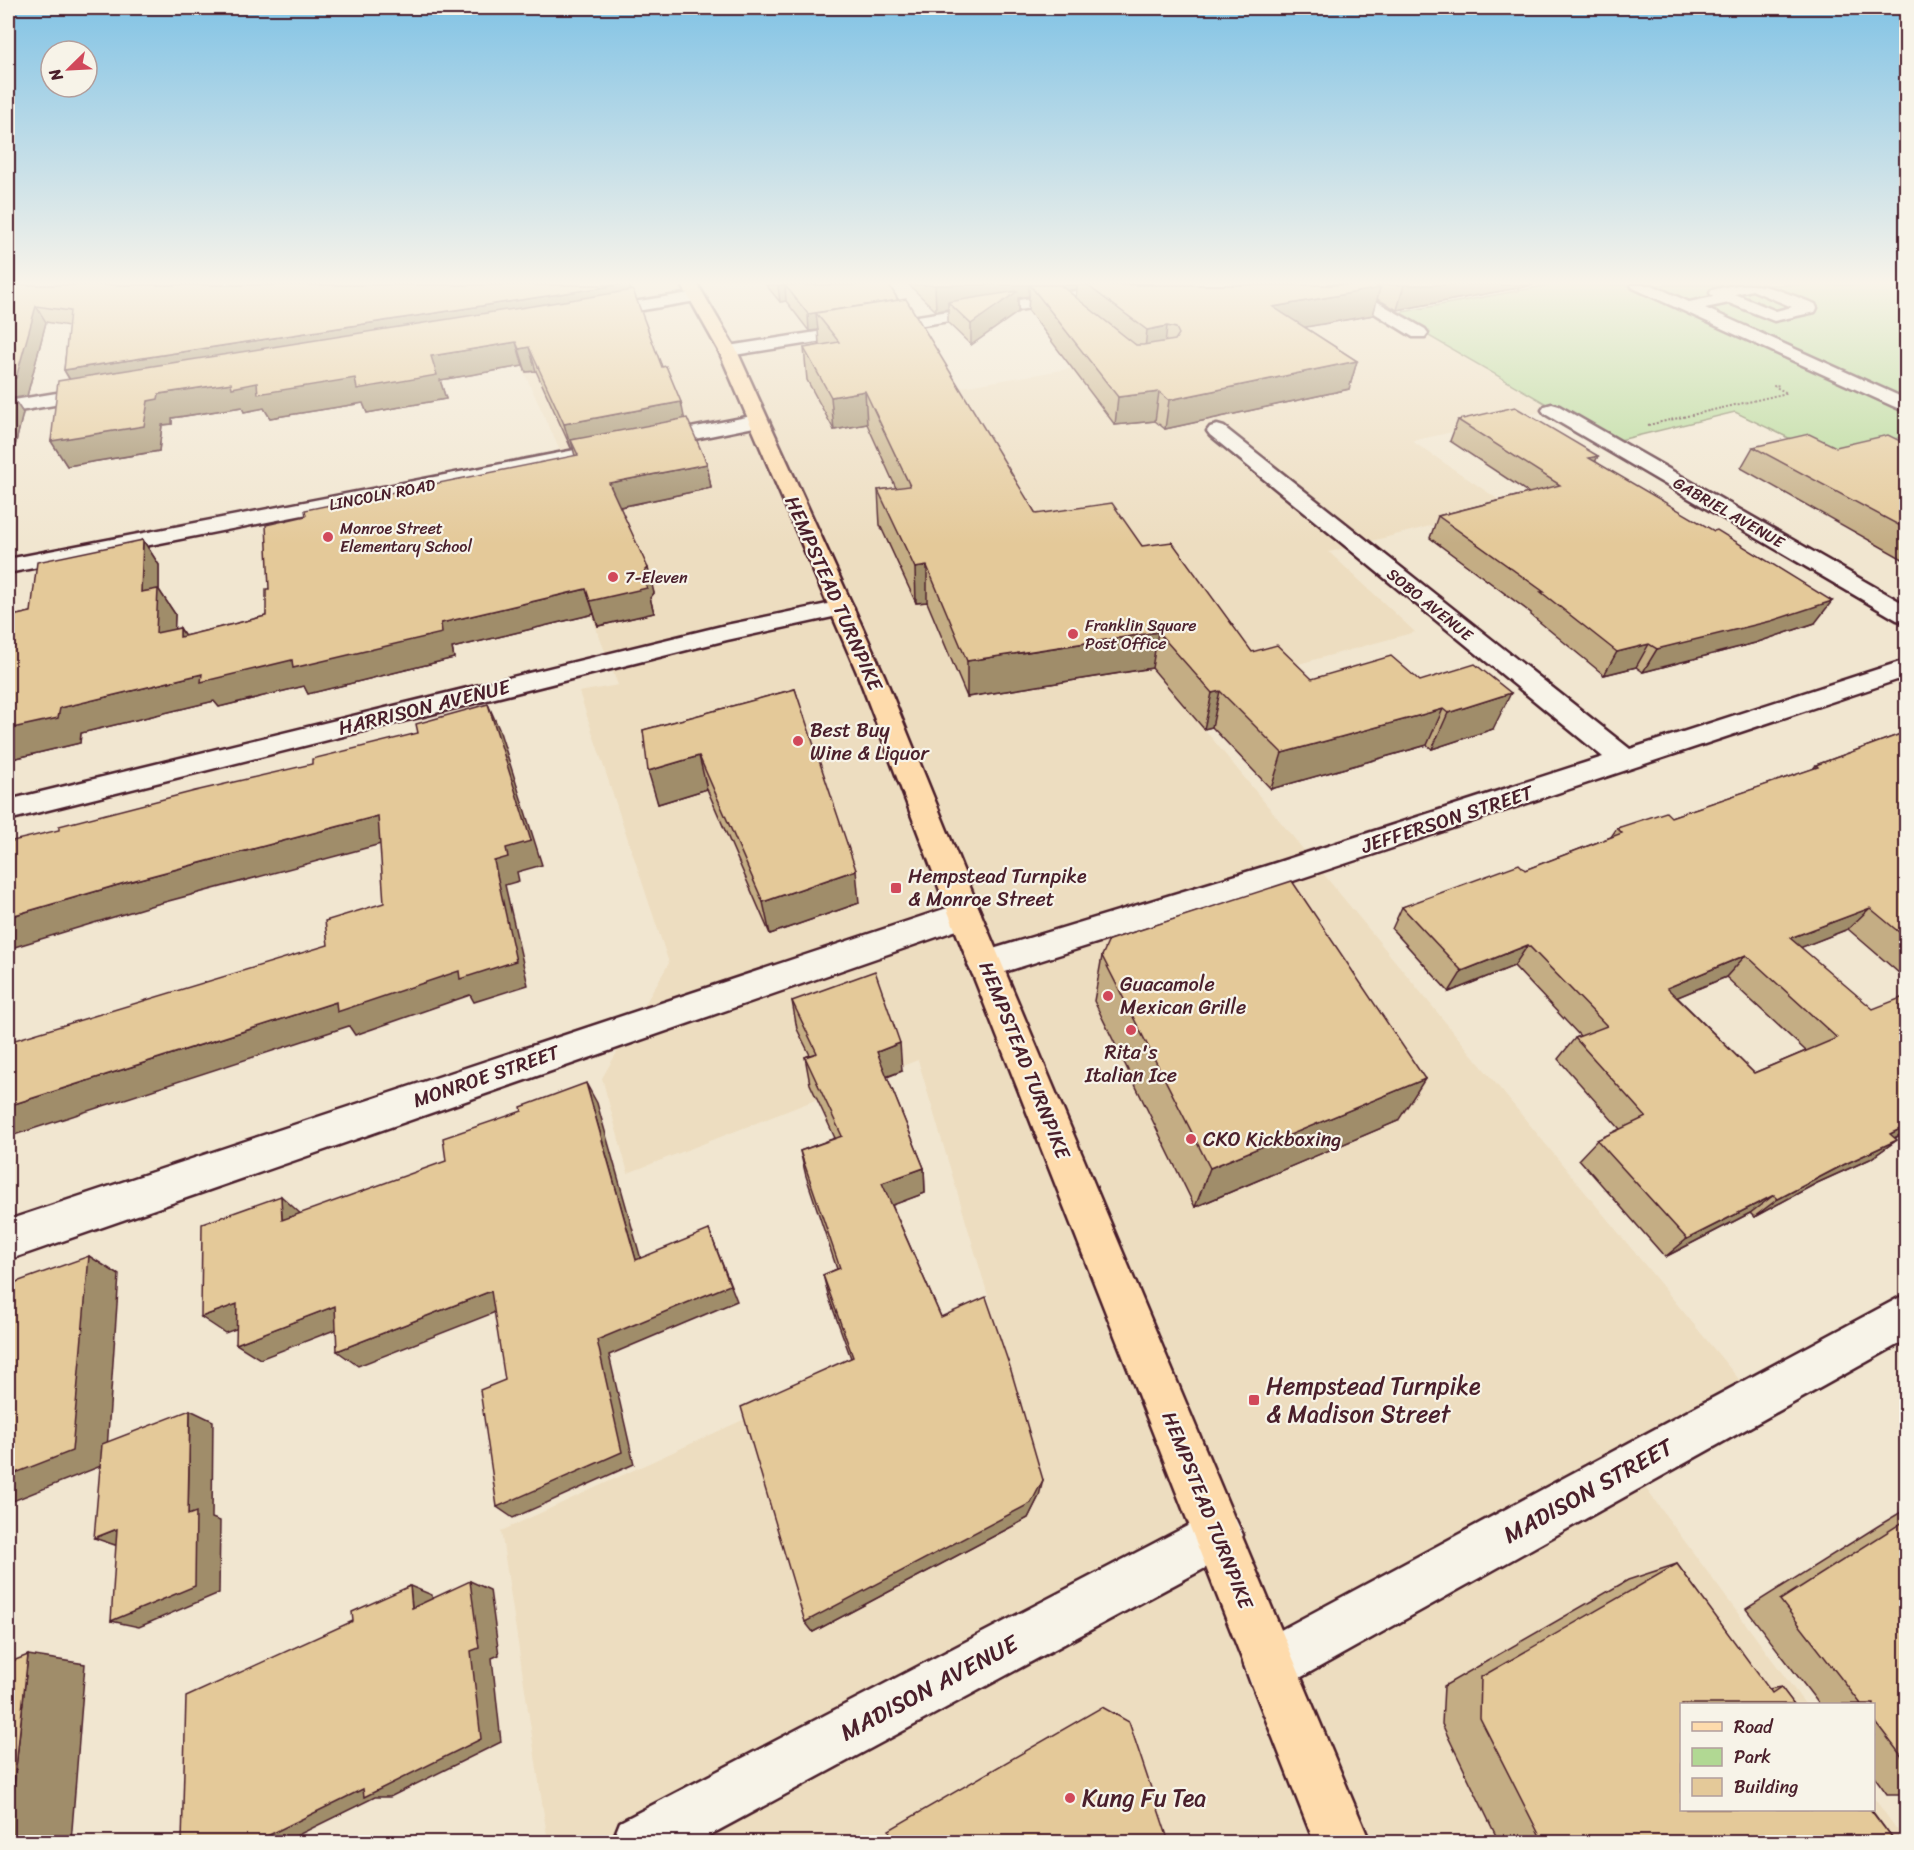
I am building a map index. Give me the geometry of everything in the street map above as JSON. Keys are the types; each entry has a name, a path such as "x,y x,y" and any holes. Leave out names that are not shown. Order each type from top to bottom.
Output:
{"main road":[{"name":"HEMPSTEAD TURNPIKE","path":"736,371 842,608 901,751 985,965 1342,1842"}],"street":[{"path":"1833,372 1906,406"},
{"path":"8,407 113,390"},
{"name":"GABRIEL AVENUE","path":"1552,410 1906,615"},
{"name":"LINCOLN ROAD","path":"8,566 757,421"},
{"name":"SOBO AVENUE","path":"1227,439 1625,760"},
{"name":"HARRISON AVENUE","path":"8,810 726,633 842,608"},
{"name":"JEFFERSON STREET","path":"985,965 1273,876 1906,668"},
{"name":"MONROE STREET","path":"8,1240 965,914"},
{"name":"MADISON STREET","path":"1270,1665 1906,1316"},
{"name":"MADISON AVENUE","path":"640,1842 1218,1535"}],"path":[{"path":"1598,436 1787,393 1774,386 1833,372"}],"shaded area":[{"path":"523,371 903,371 920,394 1053,371 1490,371 1555,409 1412,441 1508,506 1329,552 1415,632 1178,697 1751,1394 1624,1459 1804,1703 1680,1703 1680,1811 1875,1811 1875,1799 1906,1842 548,1842 501,1531 991,1306 918,1060 628,1173 602,1078 669,963 579,692 618,685 568,556 606,548"}],"green space":[{"path":"1490,371 1906,371 1906,436 1826,456 1735,412 1612,442"}],"building":[{"path":"8,371 18,371 16,378 8,379"},
{"path":"119,371 436,371 437,375 357,389 355,378 258,394 257,383 232,388 231,383 159,394 158,399 148,401 144,426 51,441 58,381"},
{"path":"540,371 668,371 681,402 564,424"},
{"path":"817,371 950,371 1036,514 1112,503 1142,546 1172,542 1252,652 1277,645 1312,679 1391,656 1420,681 1475,664 1511,693 1448,713 1443,709 1282,753 1220,691 1212,693 1158,632 967,661 927,566 915,568 878,490 910,486 865,391 831,397"},
{"path":"1098,371 1307,371 1169,400 1159,392 1118,397"},
{"path":"1515,407 1598,456 1589,458 1714,531 1717,530 1832,601 1771,621 1657,649 1649,644 1617,652 1541,592 1544,592 1438,516 1560,485 1458,420"},
{"path":"687,418 707,464 609,483 648,568 642,574 647,588 590,601 586,589 441,623 442,633 293,668 292,660 201,682 202,674 60,708 58,718 8,729 8,617 31,612 37,562 143,540 141,592 158,589 156,633 180,628 180,637 266,616 266,589 269,589 266,525 306,516 305,510 578,455 571,440"},
{"path":"1809,434 1836,447 1888,435 1906,444 1906,529 1753,447"},
{"path":"795,689 856,870 763,902 699,756 648,771 643,730"},
{"path":"488,704 531,841 506,848 508,857 494,861 516,961 460,979 459,971 337,1012 336,1002 8,1106 8,1042 328,945 325,921 384,903 378,816 128,882 8,917 8,842 59,830 59,826 195,791 312,764 312,759 418,733 416,724"},
{"path":"1906,732 1906,938 1870,908 1790,938 1873,1009 1906,996 1906,1126 1890,1134 1897,1140 1778,1199 1774,1195 1687,1239 1597,1140 1646,1117 1575,1038 1607,1026 1528,945 1462,971 1402,907 1519,864 1525,870 1622,833 1617,828 1666,812 1671,817 1818,767 1816,765","holes":["1746,955 1837,1038 1754,1073 1667,988"]},
{"path":"1292,881 1425,1079 1210,1168 1102,956 1109,940"},
{"path":"875,971 900,1043 877,1052 924,1168 882,1183 941,1317 986,1297 1010,1367 1043,1480 1031,1503 805,1622 741,1407 853,1357 823,1275 840,1268 800,1151 842,1136 805,1057 817,1053 792,1001"},
{"path":"586,1083 636,1260 709,1230 730,1285 597,1340 622,1452 497,1507 480,1390 505,1380 491,1291 337,1351 335,1306 236,1344 237,1304 201,1317 202,1224 281,1196 282,1220 446,1161 443,1138 522,1111 521,1107"},
{"path":"89,1256 72,1451 8,1476 8,1285"},
{"path":"190,1410 188,1515 196,1512 195,1586 111,1621 117,1529 94,1538 102,1444"},
{"path":"1906,1520 1906,1762 1875,1721 1875,1703 1860,1703 1780,1600"},
{"path":"1677,1564 1772,1693 1781,1687 1793,1703 1680,1703 1680,1811 1872,1811 1895,1842 1543,1842 1480,1718 1481,1677"},
{"path":"470,1581 479,1648 471,1651 481,1739 364,1797 363,1789 255,1842 182,1842 186,1697 353,1621 352,1612 410,1586 412,1608"},
{"path":"28,1655 8,1841 8,1663"},
{"path":"1102,1707 1129,1722 1169,1842 893,1842 889,1830"}],"place":[{"name":"Monroe Street Elementary School","path":"328,537"},
{"name":"7-Eleven","path":"613,577"},
{"name":"Franklin Square Post Office","path":"1073,634"},
{"name":"Best Buy Wine & Liquor","path":"798,741"},
{"name":"Hempstead Turnpike & Monroe Street","path":"896,888"},
{"name":"Guacamole Mexican Grille","path":"1108,996"},
{"name":"Rita's Italian Ice","path":"1131,1030"},
{"name":"CKO Kickboxing","path":"1191,1139"},
{"name":"Hempstead Turnpike & Madison Street","path":"1254,1400"},
{"name":"Kung Fu Tea","path":"1070,1798"}]}
